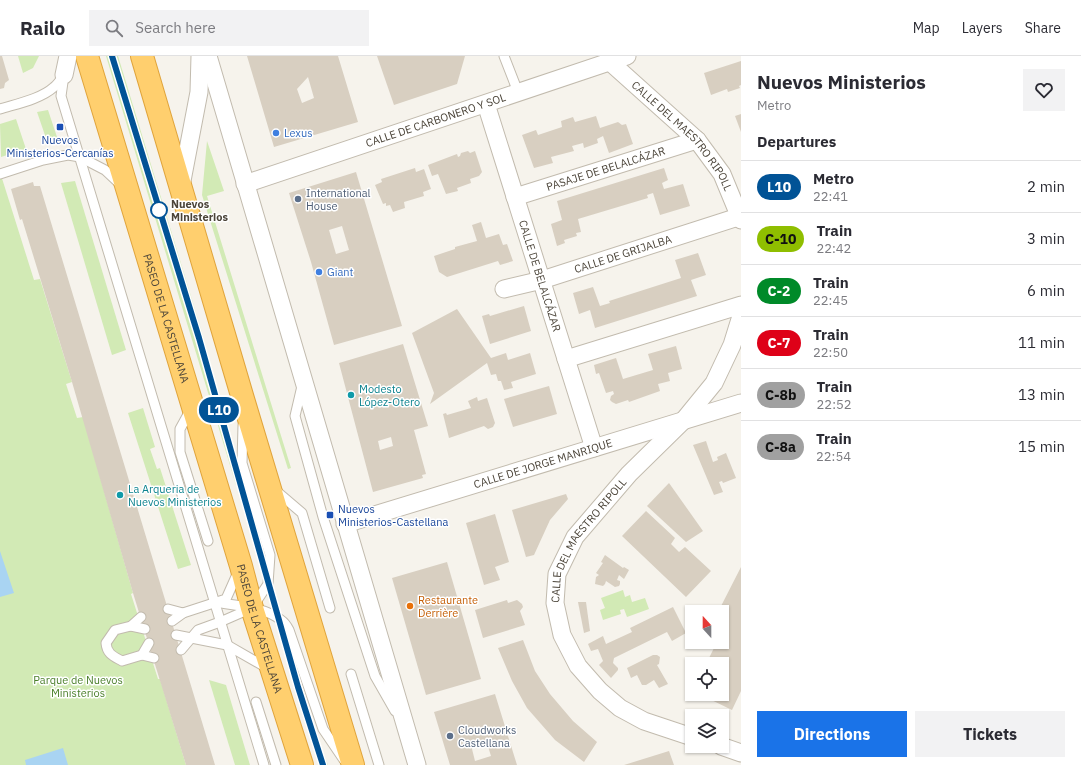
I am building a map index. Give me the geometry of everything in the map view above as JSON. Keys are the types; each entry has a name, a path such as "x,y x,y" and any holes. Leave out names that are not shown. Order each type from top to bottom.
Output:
{"highway":[{"name":"PASEO DE LA CASTELLANA","path":"87,56 241,566 252,608 302,765"},
{"path":"142,56 243,400 353,765"}],"street":[{"path":"64,75 68,56"},
{"path":"180,186 200,92 200,56"},
{"path":"208,56 417,765"},
{"name":"CALLE DE CARBONERO Y SOL","path":"245,184 627,56"},
{"name":"CALLE DEL MAESTRO RIPOLL","path":"610,62 697,140 722,174 741,217"},
{"name":"CALLE DE BELALCÁZAR","path":"486,104 594,448"},
{"name":"PASAJE DE BELALCÁZAR","path":"515,197 697,140"},
{"name":"CALLE DE GRIJALBA","path":"504,289 542,280 741,217"},
{"path":"566,359 741,305"},
{"name":"CALLE DEL MAESTRO RIPOLL","path":"685,735 644,721 620,708 600,691 578,666 562,635 555,604 557,574 575,537 629,474 683,421 714,383 732,345 741,316"},
{"name":"CALLE DE JORGE MANRIQUE","path":"345,524 741,403"},
{"path":"729,749 741,753"}],"lane":[{"path":"504,56 518,92"},
{"path":"0,109 25,102 40,95 53,88 64,75"},
{"path":"64,75 61,96 264,765"},
{"path":"0,174 49,159 68,155 80,157 105,170 128,193"},
{"path":"304,382 295,416 323,517 375,676 407,733"},
{"path":"181,650 198,630 252,608 268,584 270,555 242,463 243,400"},
{"path":"193,406 180,429 180,452 208,541"},
{"path":"270,486 302,513 330,608"},
{"path":"172,621 183,613 226,599 241,566"},
{"path":"215,602 252,608 272,614 282,621 289,630 323,729 347,765"},
{"path":"168,610 183,613"},
{"path":"142,617 131,626 115,630 106,643 107,649 110,654 122,661 142,655 154,658"},
{"path":"131,626 145,629"},
{"path":"176,635 227,645 273,672"},
{"path":"142,655 149,643"},
{"path":"351,674 379,765"},
{"path":"256,702 276,765"}],"green space":[{"path":"18,56 39,56 33,68 23,73"},
{"path":"106,56 118,56 203,336 221,402 240,484 236,485"},
{"path":"48,110 58,140 48,144 37,112"},
{"path":"16,119 26,149 1,157 0,124"},
{"path":"207,141 224,191 207,196 291,468 288,469 202,195"},
{"name":"Parque de Nuevos Ministerios","path":"0,172 34,280 40,279 72,382 66,384 77,418 83,417 133,593 131,594 158,679 160,679 186,765 0,765"},
{"path":"75,181 126,350 112,355 61,183"},
{"path":"143,408 155,447 150,449 157,469 160,468 191,565 178,569 128,413"},
{"path":"623,590 625,597 630,595 632,602 645,598 649,609 627,617 624,609 620,610 621,614 603,620 600,610 605,608 601,598"},
{"path":"285,634 312,725 328,765 322,765 283,640"},
{"path":"209,680 226,685 250,765 235,765"}],"water":[{"path":"0,551 14,593 0,597"},
{"path":"63,748 68,765 26,765 25,760"}],"building":[{"path":"0,56 2,56 9,80 5,83 4,88 0,89"},
{"path":"247,56 338,56 358,122 274,147","holes":["308,77 314,98 302,103 297,89"]},
{"path":"377,56 465,56 457,84 394,105"},
{"path":"741,61 740,88 728,92 727,89 711,95 704,73"},
{"path":"741,114 741,132 735,116"},
{"path":"596,116 600,128 618,122 622,125 626,124 633,144 609,153 603,136 597,139 598,143 584,148 583,143 572,146 574,151 551,157 553,163 534,168 522,135 536,130 538,135 562,127 561,121 573,117 575,122"},
{"path":"468,151 470,153 475,151 482,172 479,176 470,179 471,183 457,188 458,191 446,194 438,174 432,176 428,165 457,154 458,157 461,153"},
{"path":"415,168 416,172 424,169 431,189 423,192 424,196 404,202 405,208 393,212 390,205 386,206 386,203 383,204 375,185 382,182 381,179"},
{"path":"664,168 668,180 662,183 664,189 683,184 690,206 660,215 653,193 647,195 648,198 578,219 581,232 576,233 577,236 564,240 565,243 557,246 551,224 562,220 557,201"},
{"path":"356,172 402,326 334,345 311,262 289,193","holes":["342,226 349,250 336,254 329,230"]},
{"path":"33,182 34,186 40,186 215,765 186,765 133,593 72,382 22,219 20,220 11,189"},
{"path":"481,222 486,238 499,234 503,245 507,244 513,261 500,265 498,261 447,277 439,272 434,256 455,249 455,247 477,241 472,225"},
{"path":"698,253 706,275 691,280 697,296 595,328 590,310 579,314 573,293 593,287 600,306 610,303 609,301 681,278 675,260"},
{"path":"524,306 531,331 490,344 482,316 489,314 490,316"},
{"path":"457,309 491,358 506,353 508,360 530,353 536,374 511,382 513,388 504,390 501,381 498,381 496,374 491,375 487,363 430,404 434,393 412,333"},
{"path":"403,344 428,426 414,430 426,474 422,475 423,478 373,492 339,363","holes":["391,437 393,446 380,450 378,441"]},
{"path":"676,346 682,369 668,373 670,381 658,384 660,391 629,402 628,400 616,404 610,400 611,396 614,394 613,391 606,393 599,373 596,374 594,365 616,358 623,379 653,370 648,354"},
{"path":"549,386 557,414 513,427 504,399"},
{"path":"477,397 478,401 487,398 495,423 493,427 488,429 484,426 449,438 443,414 446,413 447,415 471,408 468,401"},
{"path":"706,441 713,462 718,460 717,457 726,453 736,478 723,483 722,481 719,482 723,492 714,495 693,445"},
{"path":"669,483 703,531 686,542 647,506"},
{"path":"566,494 568,499 550,520 534,555 526,557 512,510"},
{"path":"646,511 675,538 671,544 679,552 685,547 711,571 686,597 622,536"},
{"path":"495,514 509,562 495,567 500,580 484,585 466,523"},
{"path":"605,555 623,568 624,567 629,570 624,579 619,575 617,580 620,581 619,586 615,587 606,581 603,586 595,584 596,577 599,575 596,573 603,563 601,562"},
{"path":"447,562 481,679 426,695 392,578"},
{"path":"741,567 741,691 732,710 713,701 729,701 729,657 710,657 714,649 729,649 729,605 722,605"},
{"path":"507,600 508,603 517,600 522,604 523,607 520,611 525,625 483,638 475,610"},
{"path":"578,602 586,602 590,631 584,633"},
{"path":"673,607 685,634 672,641 667,632 614,658 613,663 618,670 611,678 599,665 603,661 598,649 591,651 588,644 603,636 606,644 632,632 630,628"},
{"path":"523,640 535,671 550,694 573,721 597,742 584,762 555,740 527,708 512,681 498,648"},
{"path":"653,655 660,657 659,664 657,665 668,684 659,688 654,680 646,685 642,685 637,675 631,678 627,668"},
{"path":"495,694 517,765 450,765 434,712","holes":["486,740 491,756 475,761 471,745"]},
{"path":"669,751 674,765 624,765"}],"metro line":[{"name":"L10","path":"112,56 199,338 298,687 323,765"}],"place":[{"name":"Nuevos Ministerios-Cercanías","path":"60,127"},
{"name":"Lexus","path":"276,133"},
{"name":"International House","path":"298,199"},
{"name":"Nuevos Ministerios","path":"159,210"},
{"name":"Giant","path":"319,272"},
{"name":"Modesto López-Otero","path":"351,395"},
{"name":"La Arqueria de Nuevos Ministerios","path":"120,495"},
{"name":"Nuevos Ministerios-Castellana","path":"330,515"},
{"name":"Restaurante Derrière","path":"410,606"},
{"name":"Cloudworks Castellana","path":"450,736"}]}
